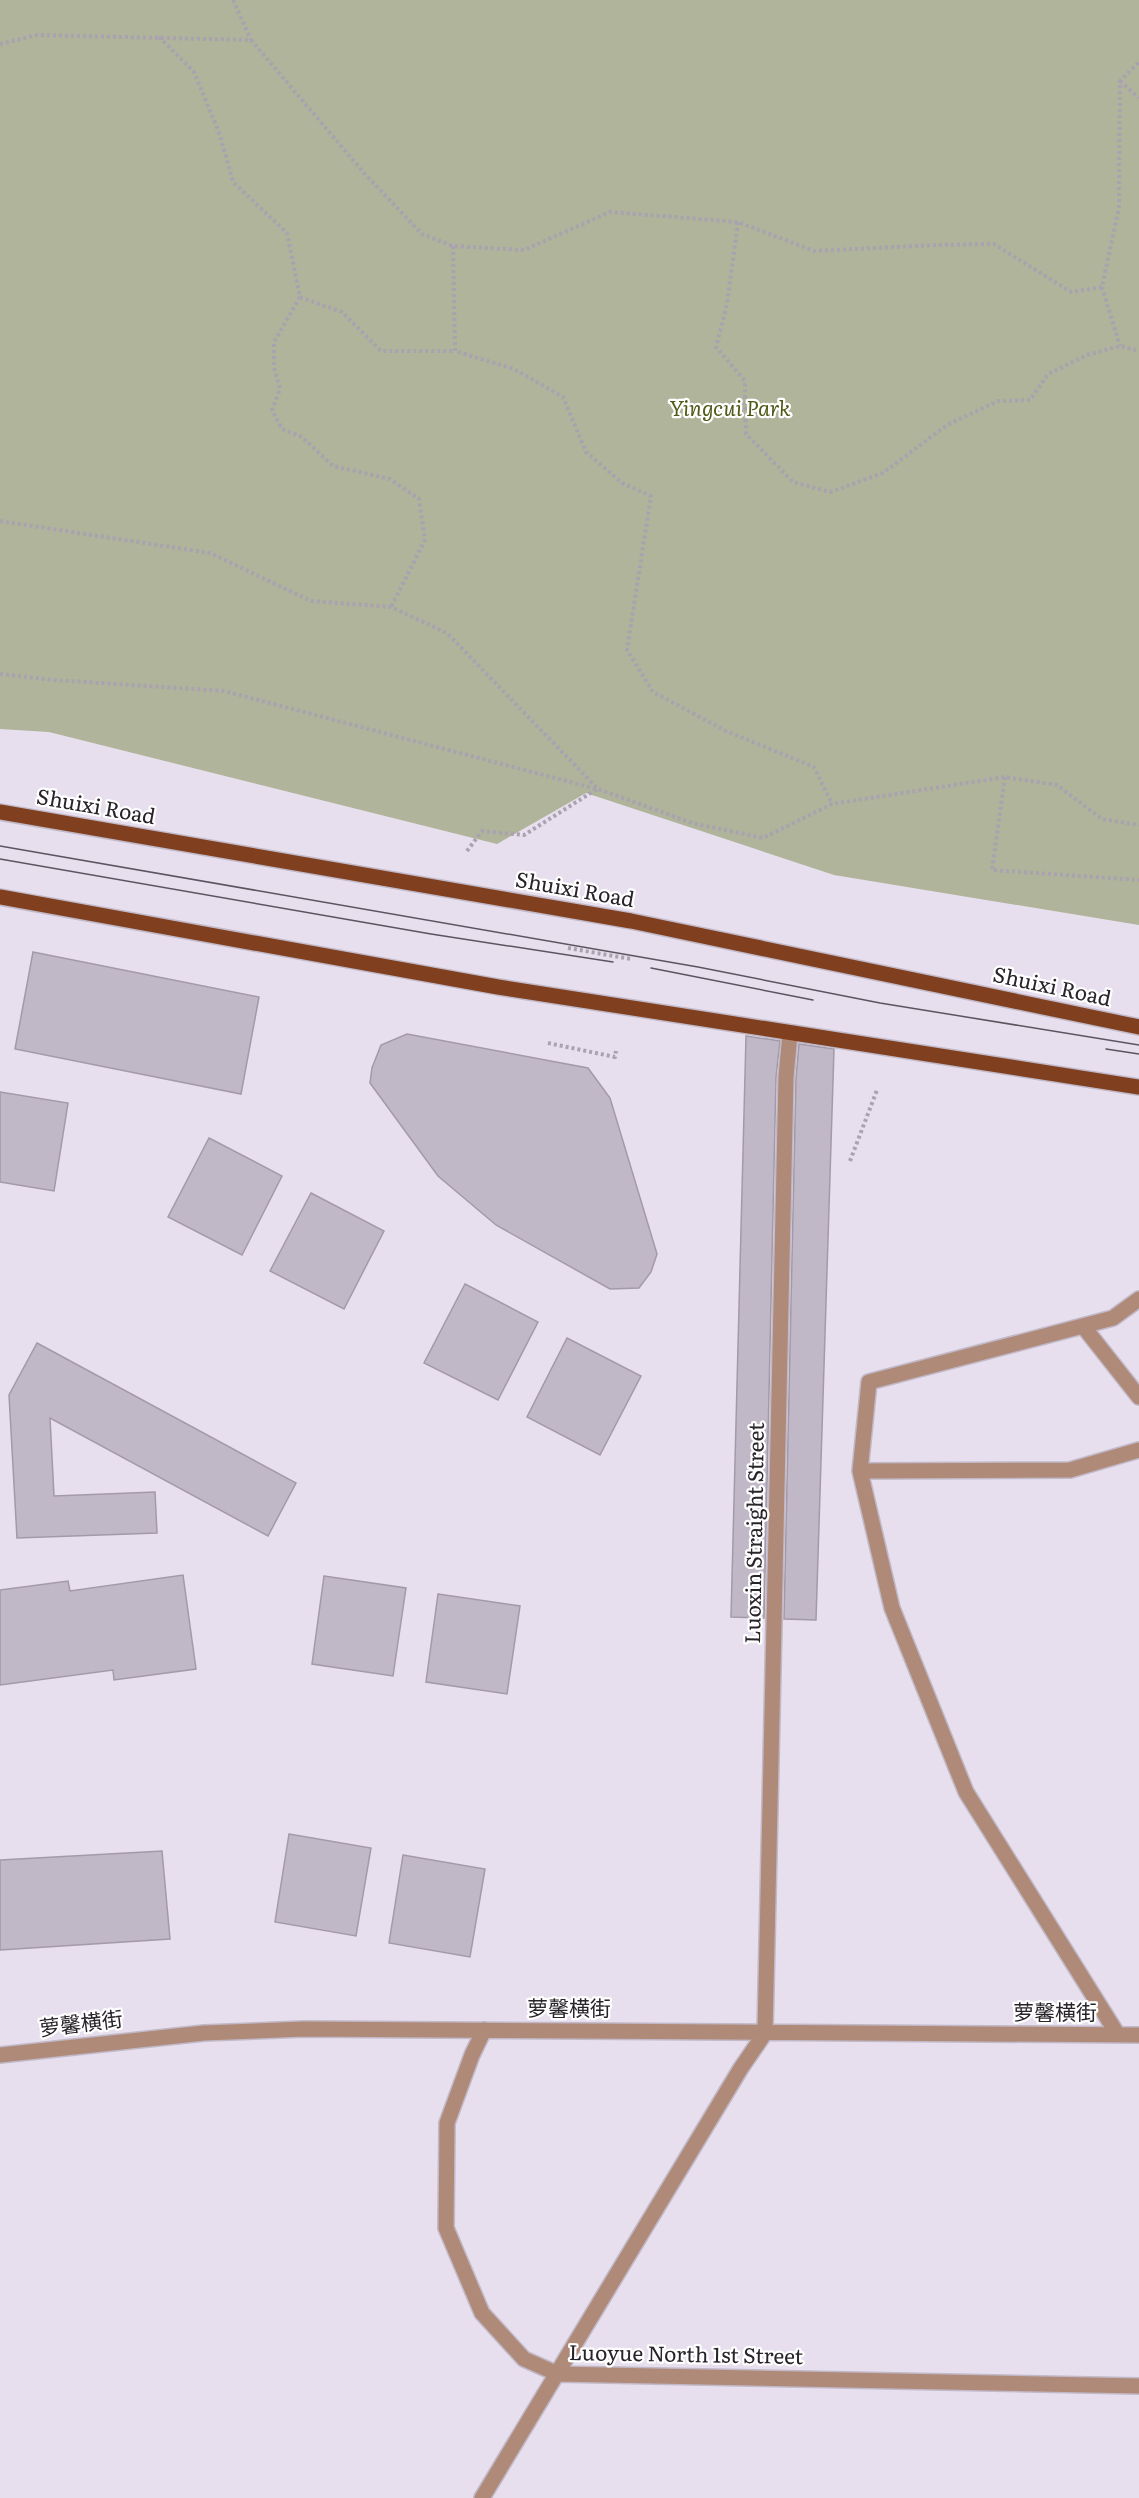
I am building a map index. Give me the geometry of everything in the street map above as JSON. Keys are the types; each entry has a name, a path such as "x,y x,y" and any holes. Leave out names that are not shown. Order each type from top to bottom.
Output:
{"main road":[{"name":"Shuixi Road","path":"0,812 631,921 1139,1027"},
{"path":"0,897 498,987 1139,1087"}],"street":[{"name":"Luoxin Straight Street","path":"765,2033 786,1077 790,1034"},
{"path":"1118,2035 966,1792 892,1608 860,1471 869,1382 1113,1318 1139,1299"},
{"path":"1083,1326 1139,1397"},
{"path":"860,1471 1070,1470 1139,1450"},
{"name":"萝馨横街","path":"0,2055 131,2039 255,2030 1139,2035"},
{"name":"Luoyue North 1st Street","path":"484,2030 472,2055 447,2123 446,2228 482,2313 524,2359 558,2374 1139,2386"},
{"path":"482,2498 741,2068 765,2033"}],"path":[{"path":"232,0 251,40 364,172 423,234 453,246 524,250 610,212 738,222 814,251 935,244 994,244 1071,292 1102,287"},
{"path":"0,44 37,35 251,40"},
{"path":"159,37 194,72 220,135 233,182 287,233 300,297 274,342 274,367 280,389 272,410 282,429 302,437 333,466 390,479 419,500 425,540 391,608"},
{"path":"1120,346 1102,287 1119,207 1120,81 1139,62"},
{"path":"1120,81 1139,98"},
{"path":"738,222 727,304 716,348 745,381 746,434 793,482 830,492 883,473 947,425 998,401 1029,400 1048,374 1087,355 1120,346 1139,351"},
{"path":"453,246 455,351"},
{"path":"300,297 342,312 381,351 455,351 514,369 563,397 586,452 622,483 651,496 627,650 653,692 726,731 814,767 832,804"},
{"path":"0,521 210,553 311,601 391,608 447,633 598,789"},
{"path":"0,674 54,681 224,691 598,789 692,823 763,838 832,804 1005,777 1057,785 1102,819 1139,825"},
{"path":"1005,777 992,870 1139,880"},
{"path":"467,851 482,831 524,835 598,789"},
{"path":"568,948 631,959"},
{"path":"548,1043 615,1058 616,1051"},
{"path":"850,1161 877,1090"}],"green space":[{"name":"Yingcui Park","path":"0,0 1139,0 1139,925 834,875 586,793 497,844 49,732 0,729"}],"building":[{"path":"33,952 259,997 241,1094 15,1049"},
{"path":"407,1034 588,1068 610,1098 657,1254 651,1272 639,1288 610,1289 496,1225 438,1176 370,1083 372,1068 381,1045"},
{"path":"746,1036 780,1041 776,1077 764,1618 731,1617"},
{"path":"799,1044 834,1049 816,1620 784,1619 796,1078"},
{"path":"0,1092 68,1103 54,1191 0,1182"},
{"path":"209,1138 282,1176 242,1255 168,1217"},
{"path":"311,1193 384,1231 344,1309 270,1271"},
{"path":"465,1284 538,1322 498,1400 424,1363"},
{"path":"567,1338 641,1376 600,1455 527,1417"},
{"path":"37,1343 296,1483 268,1536 50,1418 54,1496 155,1492 157,1533 17,1538 9,1395"},
{"path":"183,1575 196,1669 114,1680 113,1670 0,1685 0,1590 68,1581 70,1591"},
{"path":"324,1576 406,1588 393,1676 312,1664"},
{"path":"438,1594 520,1606 507,1694 426,1682"},
{"path":"289,1834 371,1848 356,1936 275,1922"},
{"path":"162,1851 170,1939 0,1950 0,1860"},
{"path":"403,1855 485,1869 470,1957 389,1943"}],"tram line":[{"path":"0,846 698,967 880,1003 1139,1045"},
{"path":"0,859 431,934 613,962"},
{"path":"651,968 813,1000"},
{"path":"1106,1049 1139,1054"}]}
